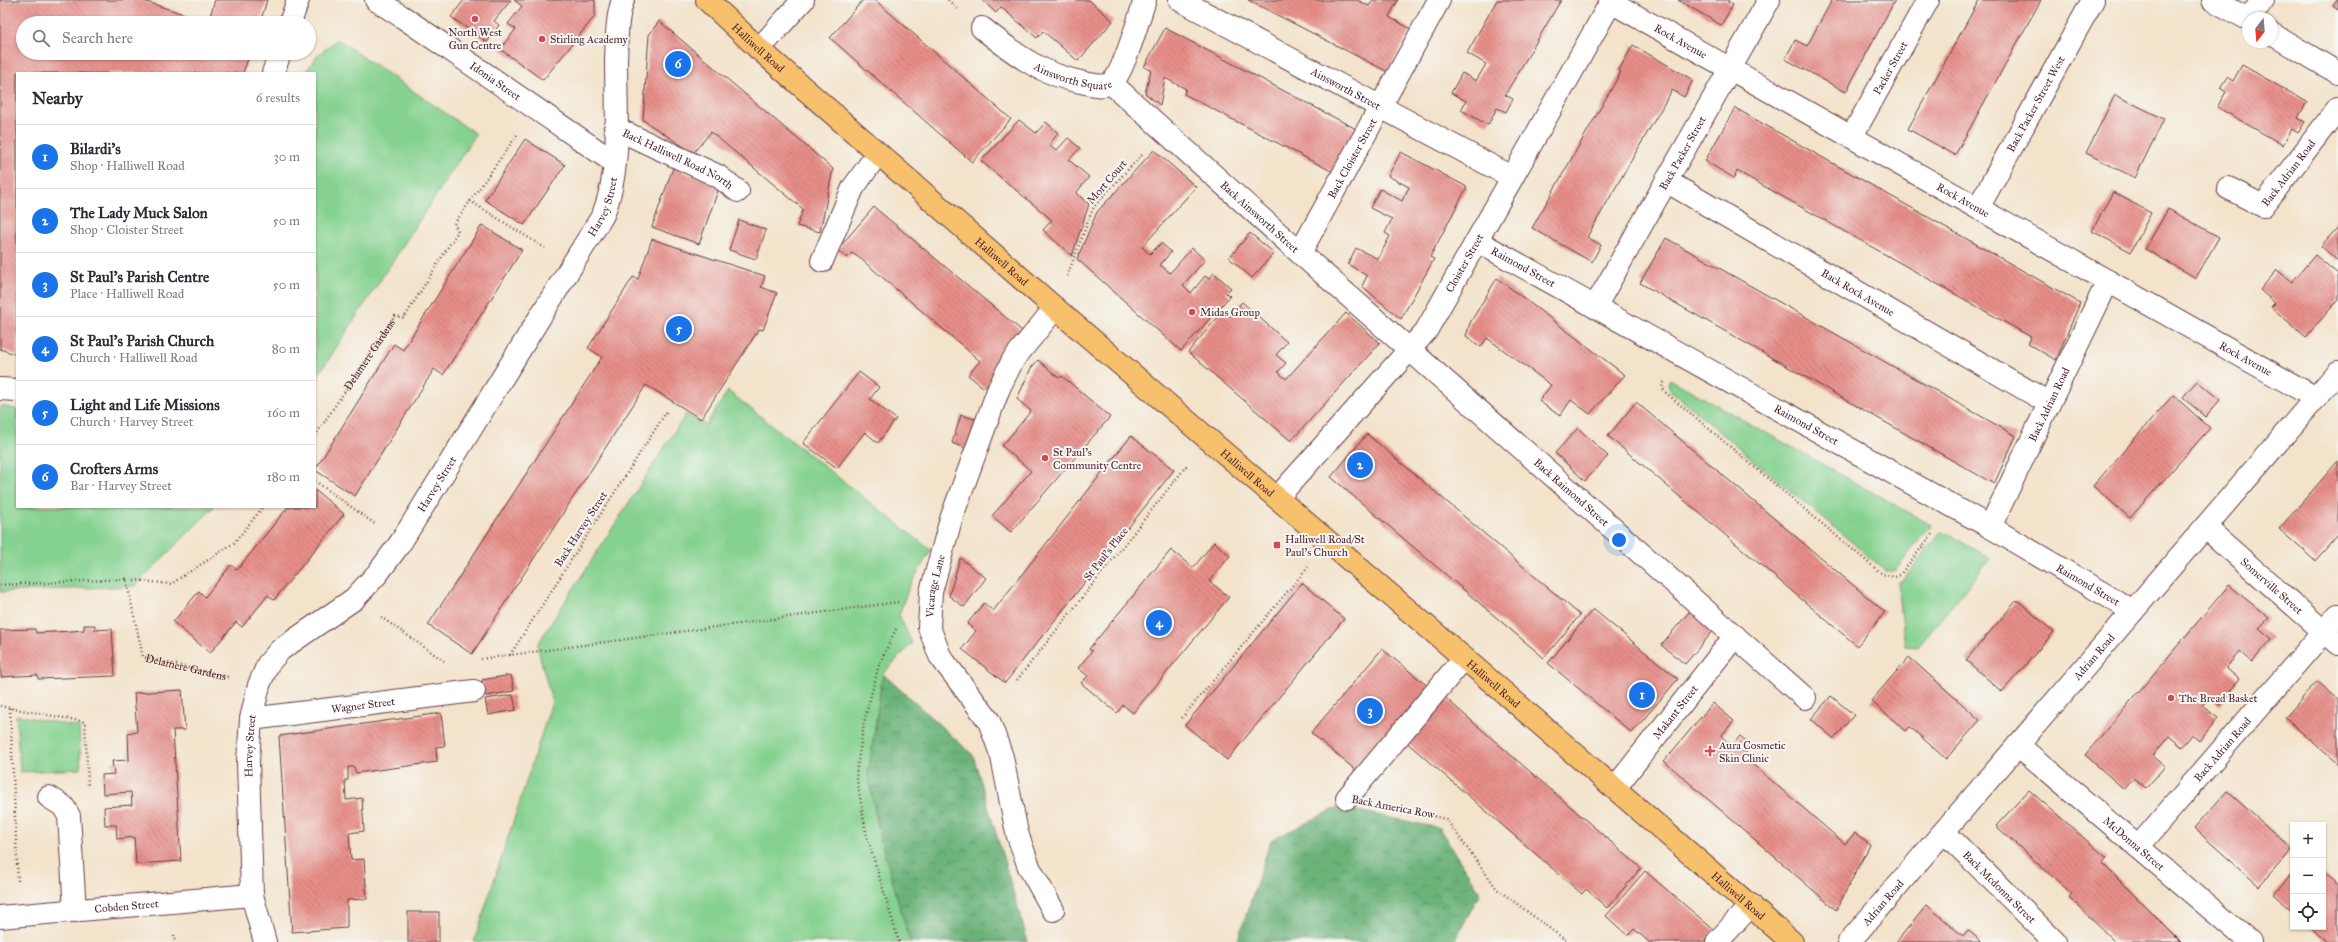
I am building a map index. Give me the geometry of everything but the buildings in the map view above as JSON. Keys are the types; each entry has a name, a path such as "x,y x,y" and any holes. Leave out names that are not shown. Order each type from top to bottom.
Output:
{"main road":[{"name":"Halliwell Road","path":"707,0 759,49 1055,308 1464,658 1792,942"}],"street":[{"path":"292,16 298,0"},
{"name":"Idonia Street","path":"376,0 615,163"},
{"name":"Harvey Street","path":"265,942 252,895 248,761 251,719 259,685 268,664 280,650 354,598 378,573 401,542 571,264 603,216 610,198 615,163 617,40 619,10 623,0"},
{"path":"759,49 803,0"},
{"name":"Ainsworth Square","path":"982,28 1017,56 1041,71 1067,80 1099,86 1112,83 1120,73 1145,0"},
{"name":"Ainsworth Street","path":"1180,0 1512,177"},
{"name":"Back Cloister Street","path":"1300,254 1439,0"},
{"name":"Back Packer Street","path":"1595,307 1769,0"},
{"name":"Packer Street","path":"1852,136 1928,0"},
{"name":"Back Packer Street West","path":"1978,208 2093,0"},
{"path":"2213,0 2242,16"},
{"path":"2254,12 2263,0"},
{"name":"Rock Avenue","path":"1611,1 2316,398"},
{"name":"Cloister Street","path":"1277,498 1426,331 1611,1"},
{"path":"2278,38 2338,73"},
{"path":"273,72 278,60"},
{"name":"Back Ainsworth Street","path":"1112,83 1300,254 1410,349"},
{"name":"Back Adrian Road","path":"2228,188 2263,206 2338,108"},
{"name":"Back Halliwell Road North","path":"615,128 718,176 738,191"},
{"path":"822,261 853,188 878,153"},
{"name":"Back Rock Avenue","path":"1666,181 2049,403"},
{"name":"Raimond Street","path":"1477,241 1990,527 2133,611"},
{"name":"Back Adrian Road","path":"1990,527 2108,281"},
{"name":"Vicarage Lane","path":"1053,910 1029,867 1017,833 1002,758 989,721 940,656 929,627 922,599 999,388 1013,360 1055,308"},
{"name":"Back Raimond Street","path":"1410,349 1805,698"},
{"name":"Adrian Road","path":"1849,942 2338,372"},
{"path":"0,389 16,390"},
{"name":"Somerville Street","path":"2205,527 2331,638"},
{"name":"Back Adrian Road","path":"2138,847 2331,638 2338,616"},
{"name":"Makant Street","path":"1615,788 1735,636"},
{"name":"Back America Row","path":"1347,798 1464,658"},
{"name":"Wagner Street","path":"251,719 474,691"},
{"name":"McDonna Street","path":"2018,745 2250,942"},
{"path":"49,797 63,806 69,816 75,911"},
{"name":"Back Mcdonna Street","path":"1944,832 2055,942"},
{"name":"Cobden Street","path":"10,917 252,895"},
{"path":"1717,942 1750,905"}],"path":[{"name":"Delamere Gardens","path":"316,434 395,316 404,318 458,231 454,224 536,109"},
{"name":"Mort Court","path":"1055,308 1094,206 1145,152"},
{"path":"470,201 571,264"},
{"path":"1676,352 1662,387 1665,392 1882,574 1895,577 1900,574 1953,507"},
{"name":"Back Harvey Street","path":"510,655 666,411"},
{"name":"St Paul's Place","path":"1017,680 1208,439"},
{"path":"316,482 401,542"},
{"path":"0,585 126,579 171,584 234,543 262,508"},
{"path":"1182,718 1329,543"},
{"name":"Delamere Gardens","path":"126,579 143,657 259,685"},
{"path":"354,598 438,658 450,663"},
{"path":"480,659 922,599"},
{"path":"899,942 866,833 856,773 865,718 880,665 891,638 922,599"},
{"path":"10,708 10,917"},
{"name":"Back America Row","path":"1347,798 1443,817 1497,889 1568,942"}],"green space":[{"path":"337,39 476,134 316,378 316,72 306,72 314,60 316,60 318,55"},
{"path":"1670,379 1931,525 1895,571 1886,571 1670,390 1668,384"},
{"path":"728,391 931,550 908,589 899,615 912,643 883,674 868,775 880,837 910,942 474,942 552,702 537,645 686,414 706,425"},
{"path":"0,405 16,410 16,508 213,508 135,586 0,592"},
{"path":"1942,530 1990,559 1918,647 1905,646 1898,583 1904,579"},
{"path":"883,674 973,755 1028,942 910,942 880,837 868,775"},
{"path":"16,715 79,727 81,769 20,772"},
{"path":"1339,807 1439,828 1480,893 1454,942 1237,942 1271,840"}],"place":[{"name":"North West Gun Centre","path":"475,19"},
{"name":"Stirling Academy","path":"542,39"},
{"name":"Crofters Arms","path":"678,64"},
{"name":"Midas Group","path":"1192,312"},
{"name":"Light and Life Missions","path":"679,329"},
{"name":"St Paul's Community Centre","path":"1045,458"},
{"name":"The Lady Muck Salon","path":"1360,465"},
{"name":"Halliwell Road/St Paul's Church","path":"1277,545"},
{"name":"St Paul's Parish Church","path":"1159,623"},
{"name":"Bilardi's","path":"1642,695"},
{"name":"The Bread Basket","path":"2171,698"},
{"name":"St Paul's Parish Centre","path":"1370,711"},
{"name":"Aura Cosmetic Skin Clinic","path":"1710,751"}]}
